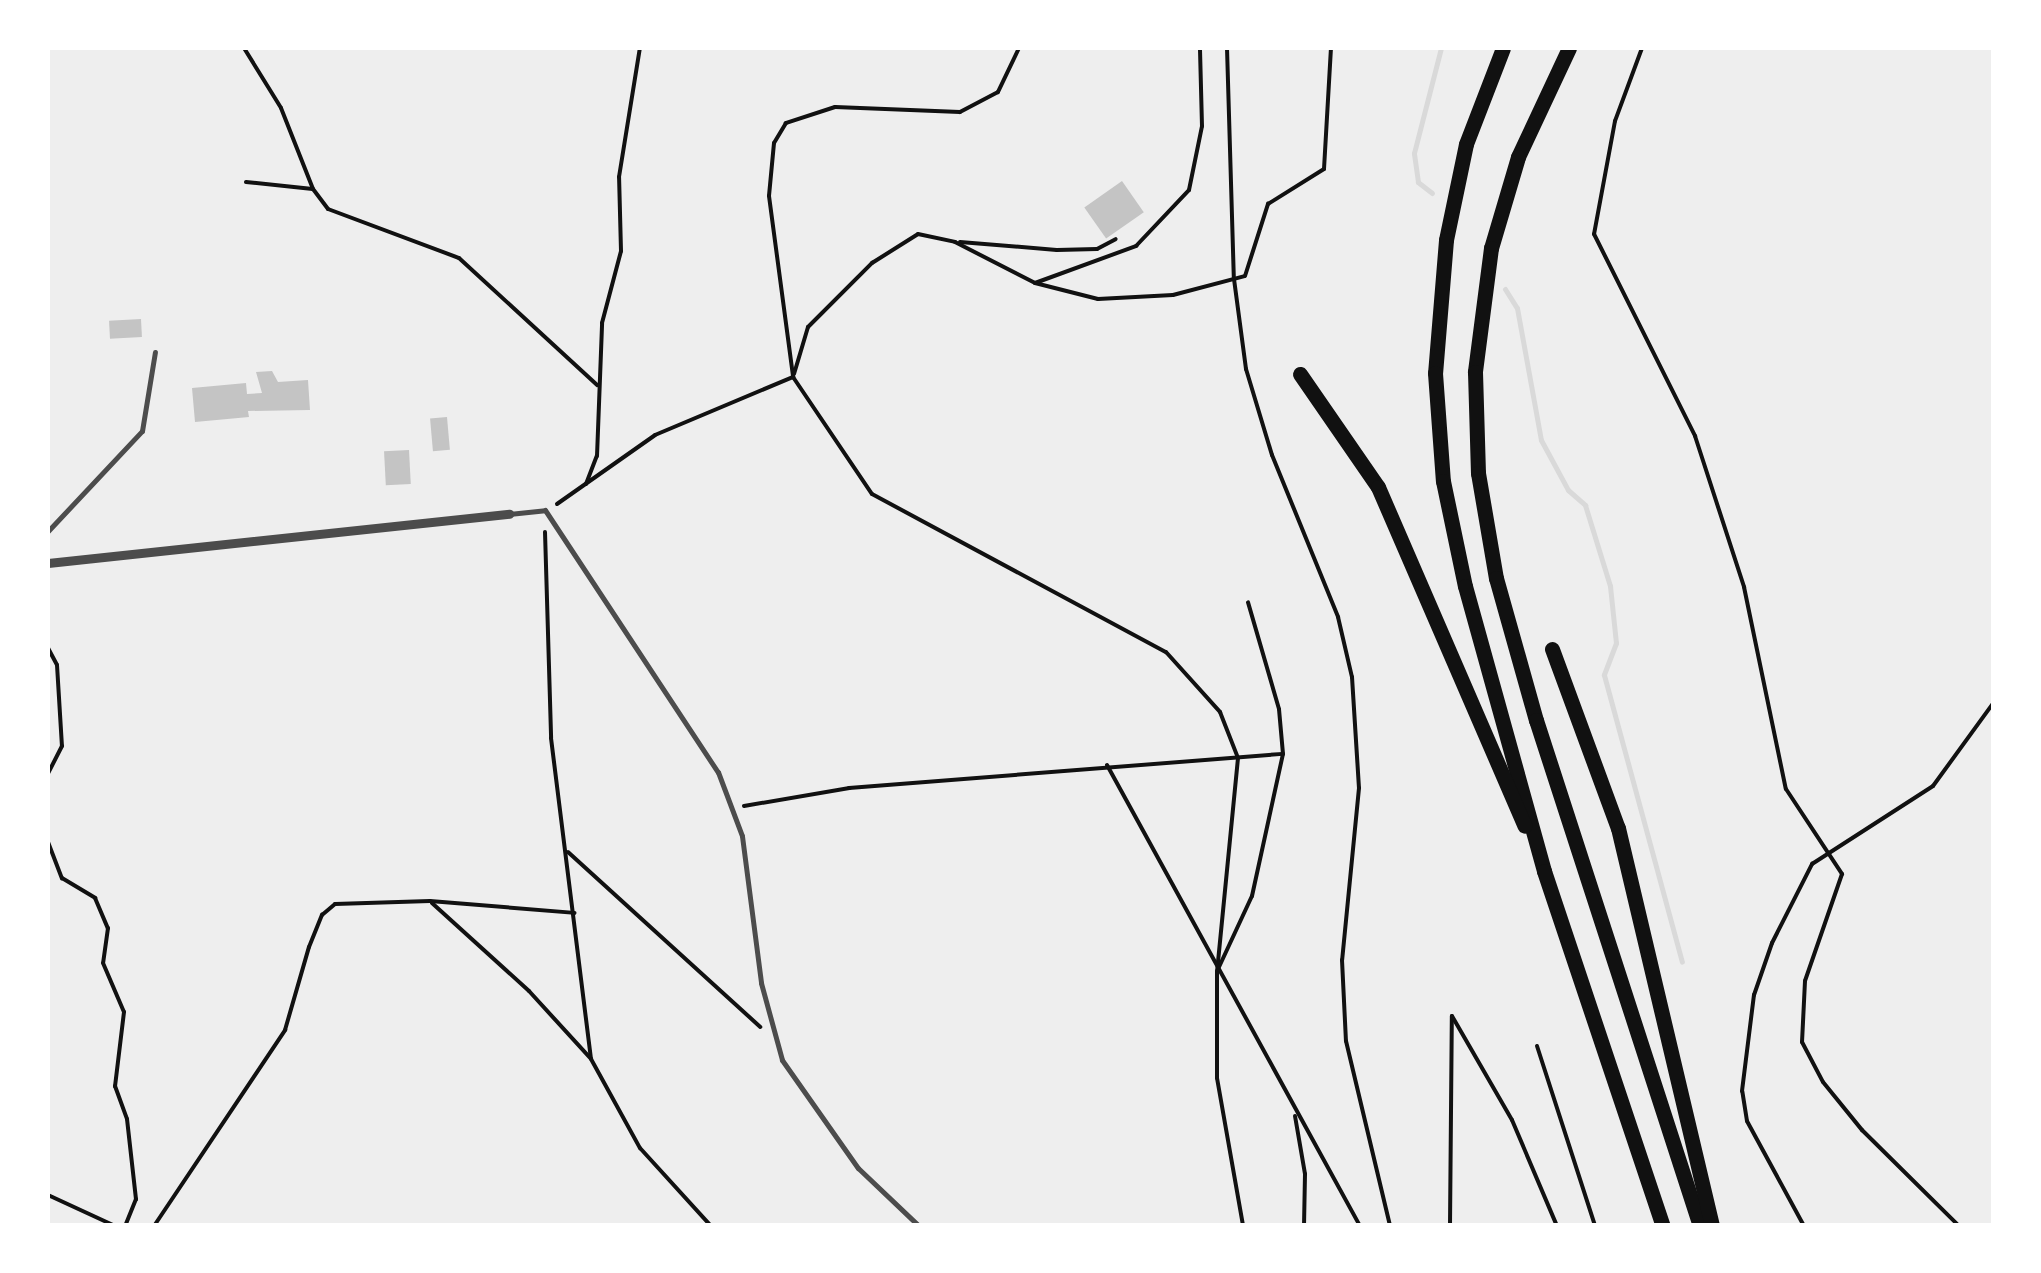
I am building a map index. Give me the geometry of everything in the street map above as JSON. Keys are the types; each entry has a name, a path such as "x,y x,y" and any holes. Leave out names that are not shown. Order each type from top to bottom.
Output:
{"highway":[{"path":"1503,48 1466,144 1446,240 1436,417 1459,560 1544,870 1663,1226"},
{"path":"1568,48 1518,157 1491,248 1475,372 1478,474 1496,578 1536,720 1700,1226"},
{"path":"1300,374 1378,488 1544,870"},
{"path":"1552,648 1581,714 1623,844 1712,1226"}],"street":[{"path":"48,563 509,514"}],"lane":[{"path":"48,531 142,431 156,352"},
{"path":"509,514 545,510 692,728 734,808 775,1041 797,1088 858,1168 919,1226"}],"path":[{"path":"244,48 281,108 313,188 348,221 460,258 597,385"},
{"path":"584,488 597,456 602,323 621,251 619,177 640,48"},
{"path":"1019,48 998,92 960,112 835,108 786,123 774,143 769,196 793,377 872,494 1166,652 1220,712 1238,758 1217,972 1216,1078 1243,1226"},
{"path":"1035,282 1136,246 1189,190 1202,126 1200,48"},
{"path":"1227,48 1234,279 1254,398 1338,617 1352,676 1360,788 1342,960 1346,1042 1390,1226"},
{"path":"955,242 1035,282 1082,296 1140,300 1234,279 1252,265 1268,204 1324,169 1331,48"},
{"path":"1642,48 1615,120 1594,234 1695,436 1744,587 1786,789 1842,880 1805,982 1800,1028 1806,1054 1886,1159 1958,1226"},
{"path":"246,182 313,188"},
{"path":"793,377 808,327 872,263 918,234 955,242 1057,250 1098,249 1116,239"},
{"path":"591,1058 551,738 542,598 545,510 584,488 655,435 793,377"},
{"path":"1217,972 1252,896 1283,754 1279,709 1248,602"},
{"path":"48,648 57,665 62,746 48,774"},
{"path":"1804,1226 1748,1121 1742,1091 1754,995 1772,943 1803,874 1824,852 1872,831 1933,786 1994,702"},
{"path":"734,808 850,788 1283,754"},
{"path":"1107,765 1217,972 1360,1226"},
{"path":"48,842 62,878 95,898 108,928 103,963 124,1012 115,1086 127,1119 136,1198 125,1226"},
{"path":"568,852 775,1041"},
{"path":"154,1226 285,1030 322,915 356,900 430,901 575,913"},
{"path":"430,901 591,1058 640,1148 711,1226"},
{"path":"1450,1226 1452,1016 1512,1120 1557,1226"},
{"path":"1536,1046 1595,1226"},
{"path":"1294,1112 1305,1174 1304,1226"},
{"path":"48,1195 115,1226"}],"shaded area":[{"path":"48,48 1993,48 1993,1225 48,1225"}],"building":[{"path":"1122,181 1144,212 1106,239 1084,207"},
{"path":"141,319 142,337 110,339 109,321"},
{"path":"272,371 278,382 308,380 310,410 248,411 249,417 195,422 192,388 246,383 247,394 262,393 256,372"},
{"path":"447,417 450,450 433,451 430,418"},
{"path":"409,450 411,484 386,485 384,451"}],"waterway":[{"path":"1432,193 1418,182 1414,153 1441,48"},
{"path":"1505,289 1517,308 1541,440 1568,490 1585,505 1610,586 1616,643 1604,675 1682,962"}]}
